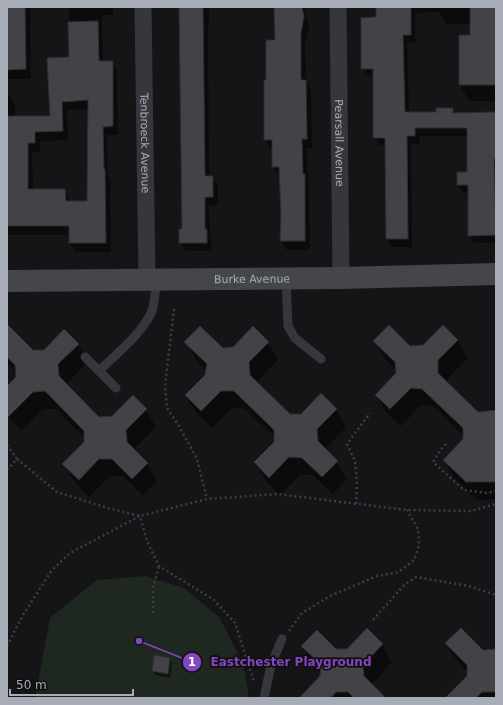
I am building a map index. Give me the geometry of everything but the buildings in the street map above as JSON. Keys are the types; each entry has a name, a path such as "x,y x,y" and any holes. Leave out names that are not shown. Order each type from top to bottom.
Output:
{"main road":[{"name":"Burke Avenue","path":"7,281 286,279 496,274"}],"street":[{"name":"Tenbroeck Avenue","path":"143,7 152,280"},
{"name":"Pearsall Avenue","path":"338,7 341,278"}],"lane":[{"path":"286,279 288,326 295,338 321,359"},
{"path":"99,371 144,325 152,310 152,280"},
{"path":"85,357 116,388"},
{"path":"264,698 271,665 282,639"}],"path":[{"path":"174,309 165,386 167,408 179,426 197,459 207,498"},
{"path":"356,504 356,461 347,444 370,413"},
{"path":"446,444 433,462 464,490 487,493 496,491"},
{"path":"7,445 18,459 57,492 140,516"},
{"path":"7,470 18,459"},
{"path":"7,646 23,615 52,570 70,553 140,516 207,498 277,494 407,510 471,511 496,504"},
{"path":"282,639 302,613 330,596 377,576 399,572 414,560 419,545 418,529 407,510"},
{"path":"140,516 147,541 159,566 214,600 235,623 255,684"},
{"path":"153,613 153,588 159,566"},
{"path":"373,620 405,584 416,577 469,586 496,595"}],"shaded area":[{"path":"145,576 184,588 220,618 243,664 249,698 35,698 50,618 97,580"}],"place":[{"name":"Eastchester Playground","path":"139,641"}]}
